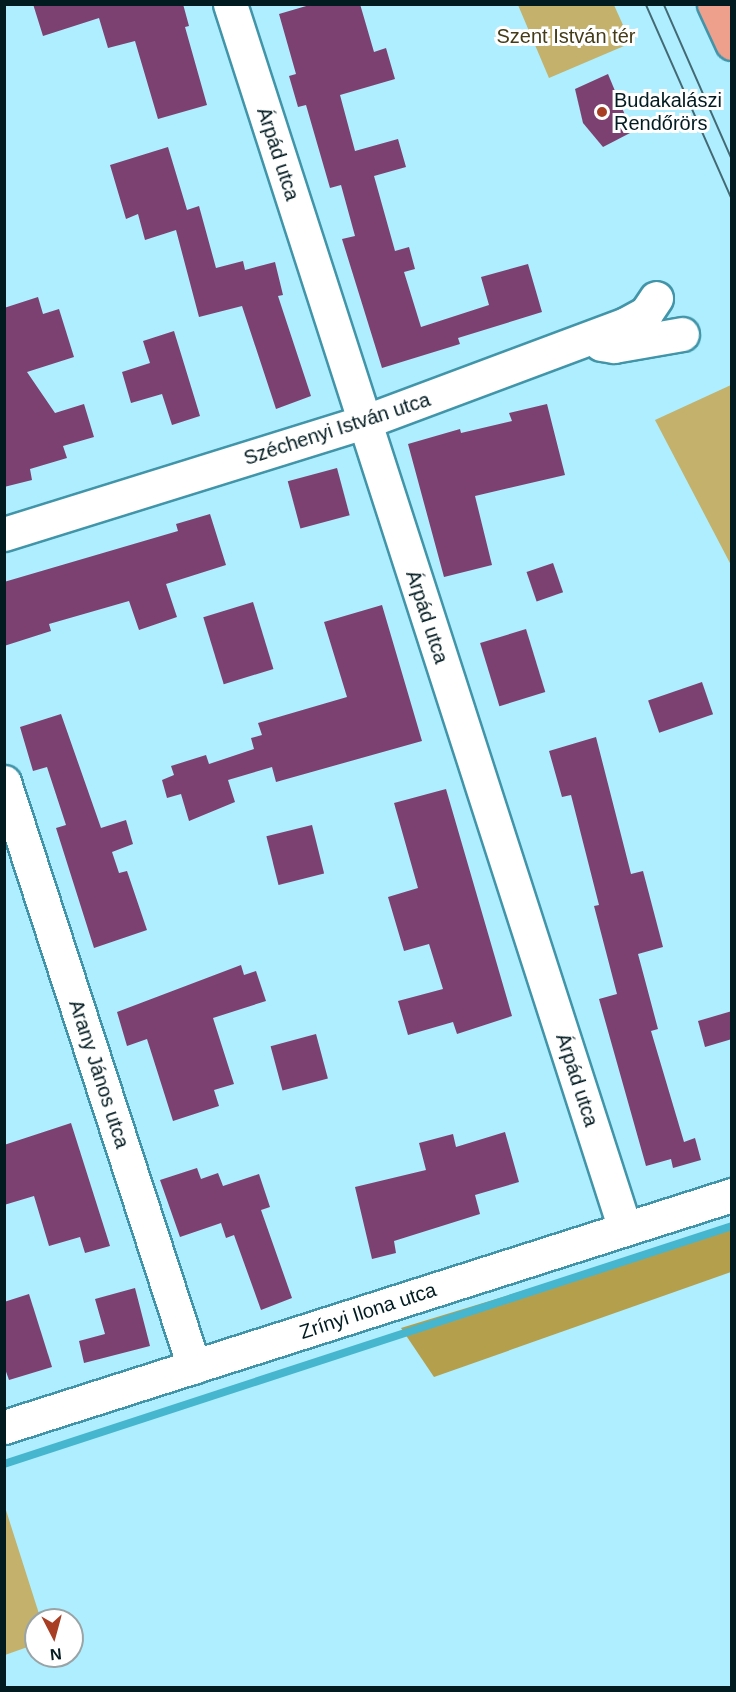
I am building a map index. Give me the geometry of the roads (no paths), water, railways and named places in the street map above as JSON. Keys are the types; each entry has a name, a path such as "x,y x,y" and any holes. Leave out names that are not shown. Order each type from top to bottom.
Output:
{"main road":[{"path":"714,4 732,43"}],"street":[{"name":"Árpád utca","path":"230,4 625,1229"},
{"name":"Széchenyi István utca","path":"4,534 364,422 587,341 646,313 656,298"},
{"path":"587,341 614,346 682,334"},
{"name":"Arany János utca","path":"4,782 194,1367"},
{"name":"Zrínyi Ilona utca","path":"4,1427 732,1195"}],"waterway":[{"path":"4,1464 732,1226"}],"tram line":[{"path":"646,4 732,199"},
{"path":"664,4 732,159"}],"place":[{"name":"Budakalászi Rendőrörs","path":"602,112"}],"park label":[{"name":"Szent István tér","path":"566,36"}]}
